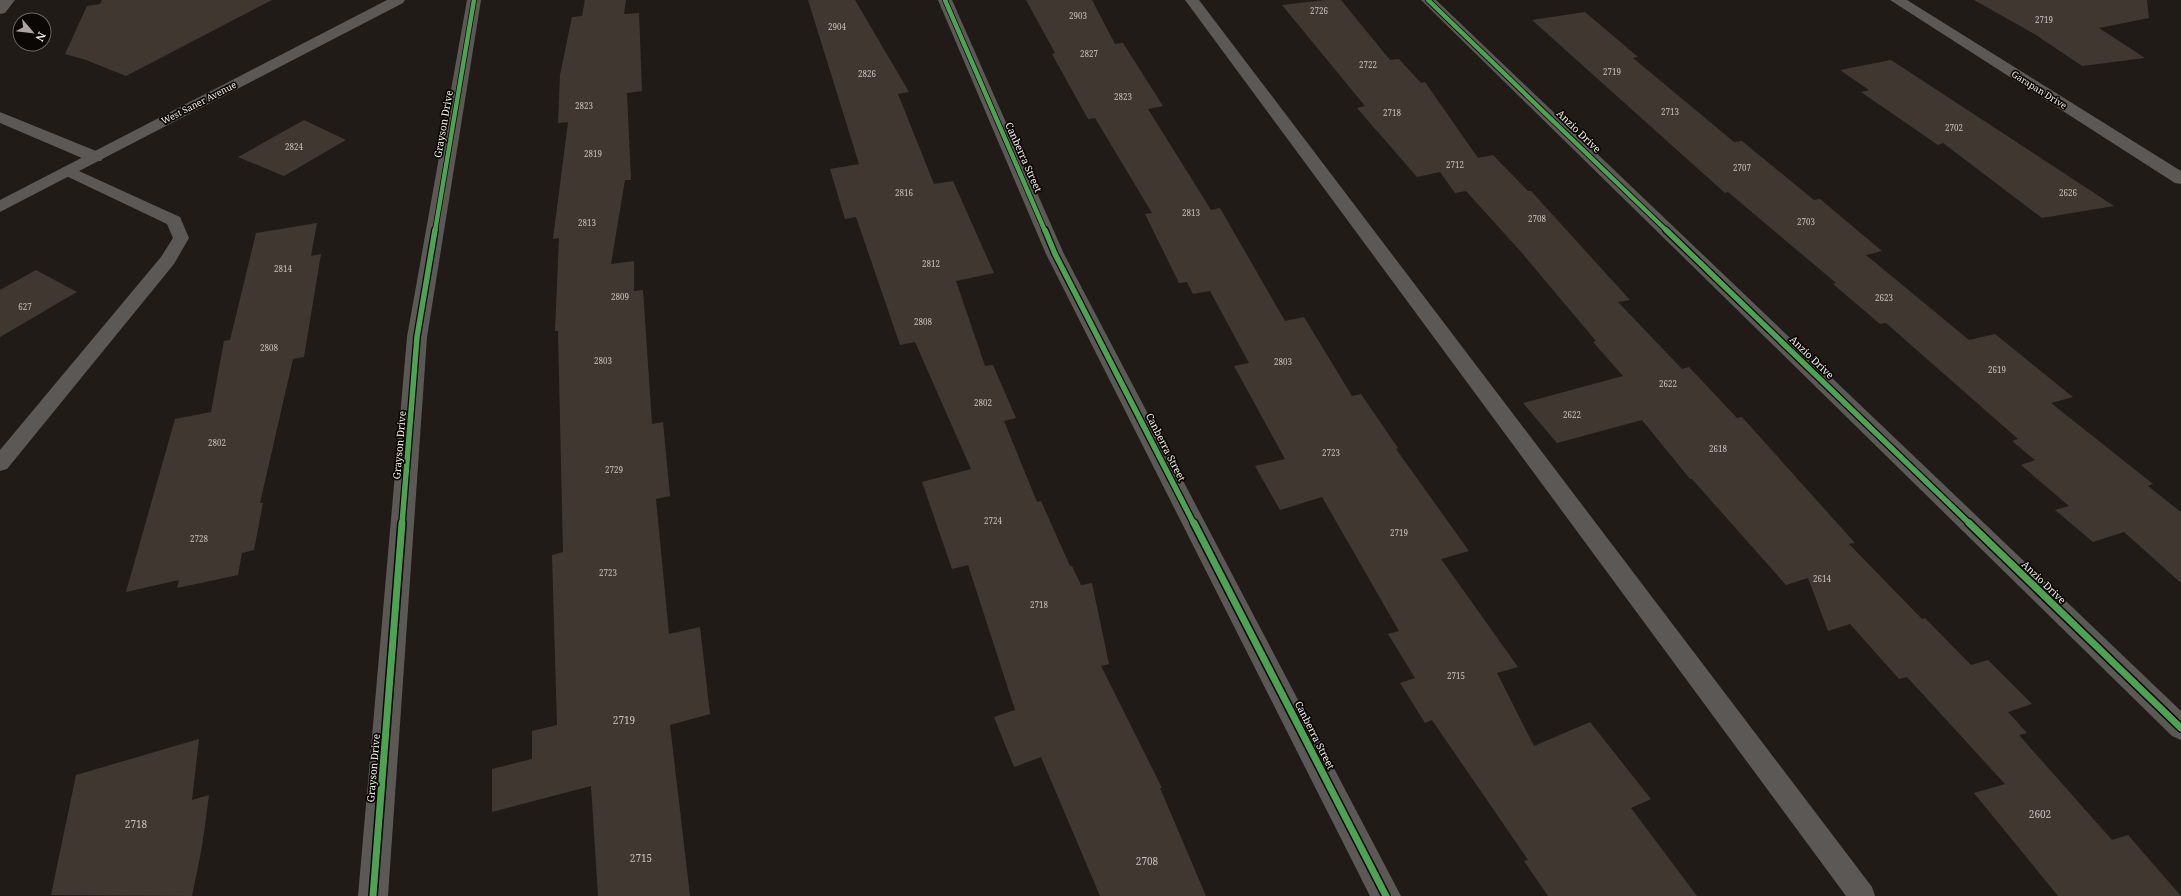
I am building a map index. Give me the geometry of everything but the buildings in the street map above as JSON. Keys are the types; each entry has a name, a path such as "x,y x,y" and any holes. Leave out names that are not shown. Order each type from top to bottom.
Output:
{"street":[{"path":"0,10 8,0"},
{"name":"West Saner Avenue","path":"0,207 398,0"},
{"name":"Grayson Drive","path":"373,896 418,337 474,0"},
{"name":"Canberra Street","path":"944,0 1055,254 1386,896"},
{"name":"Anzio Drive","path":"1428,0 2181,728"},
{"name":"Garapan Drive","path":"1897,0 2181,179"},
{"path":"0,117 95,157"}],"lane":[{"path":"1192,0 1862,896"},
{"path":"0,464 168,260 181,238 174,221 68,171"}],"cycle path":[{"path":"373,896 417,337 474,0"},
{"path":"945,0 1055,254 1386,896"},
{"path":"1428,0 2181,728"}]}
